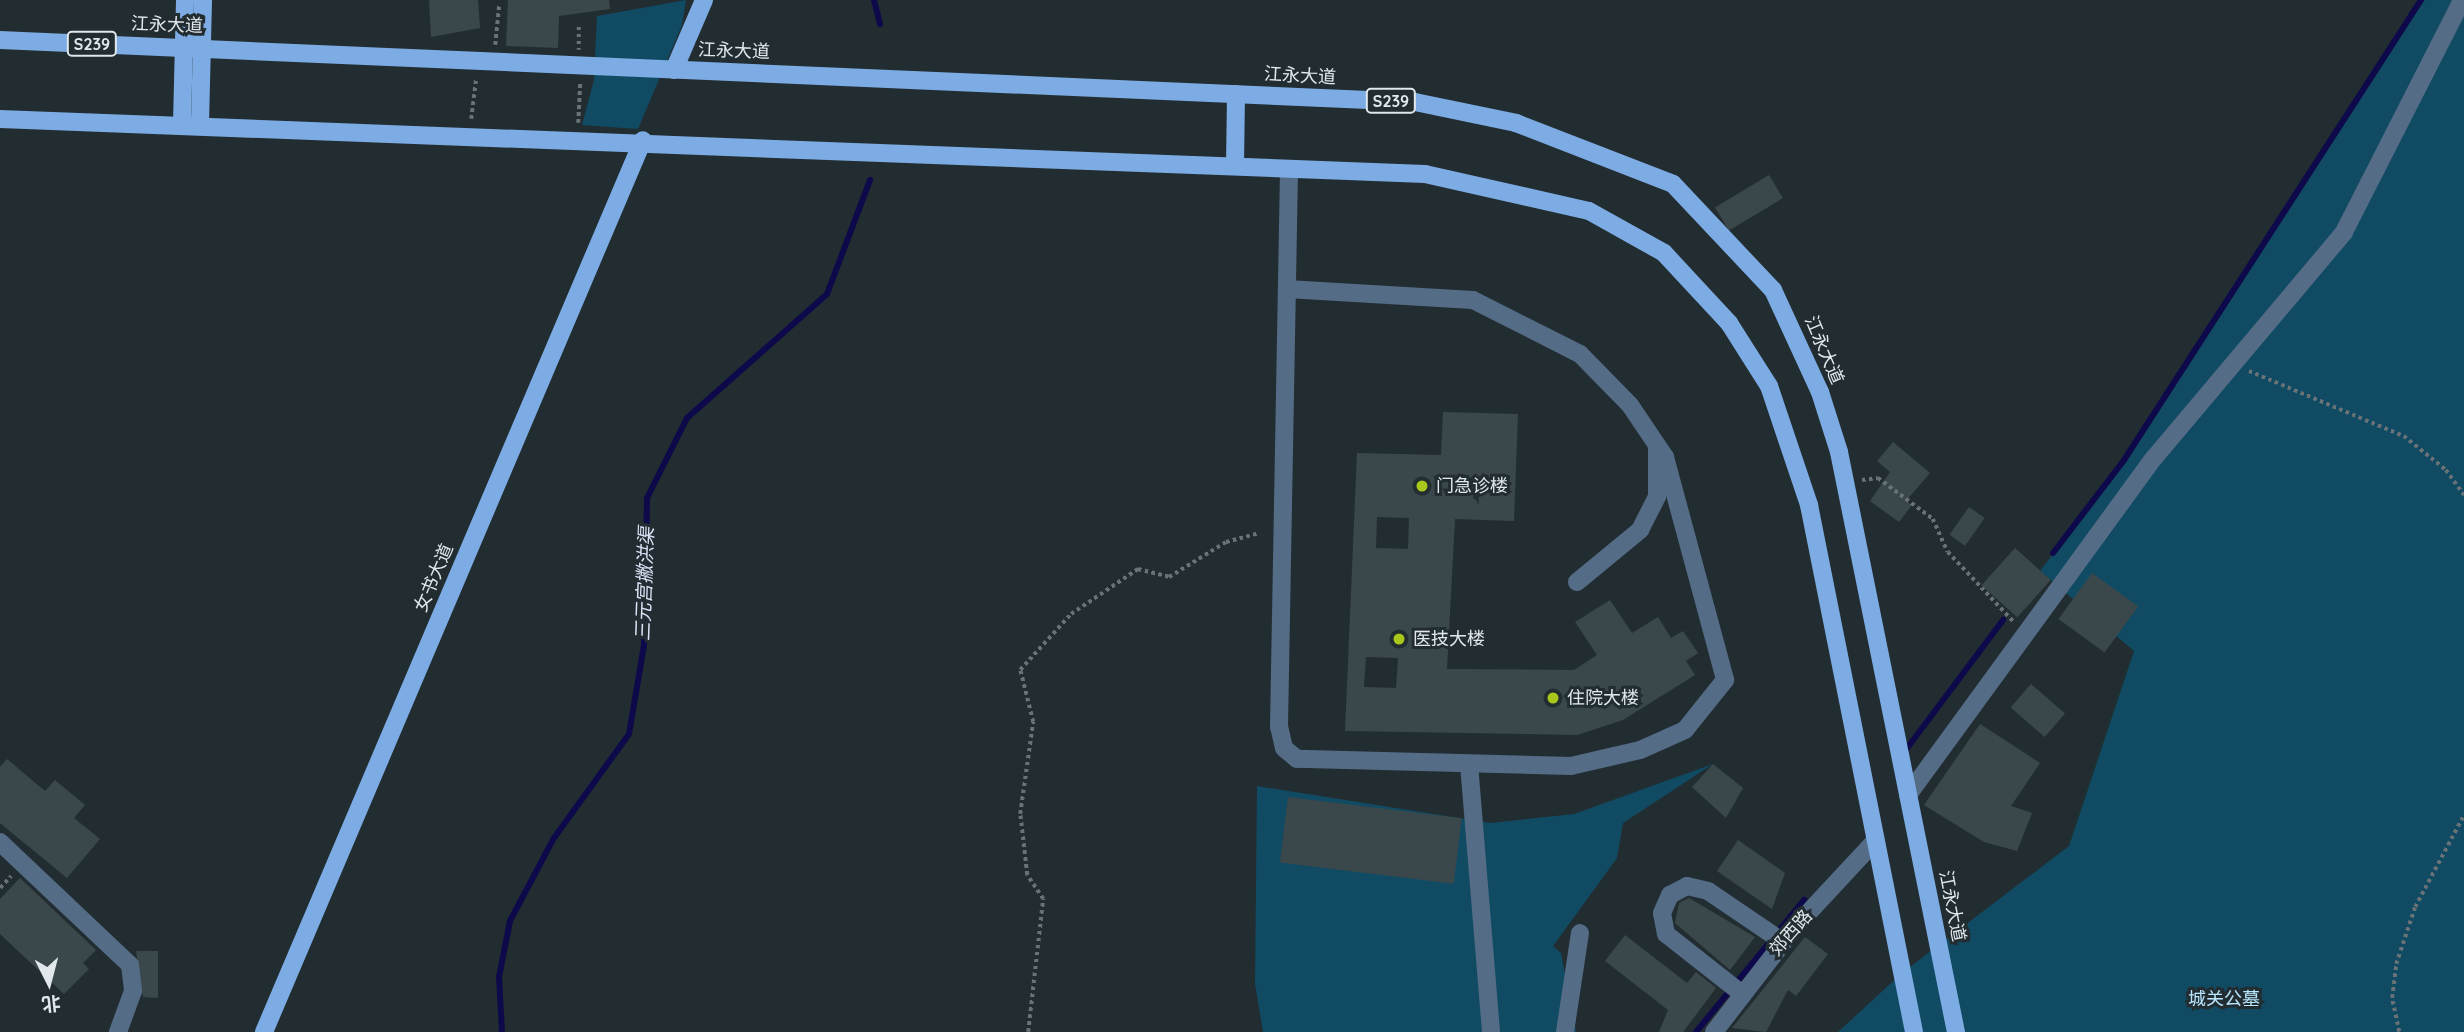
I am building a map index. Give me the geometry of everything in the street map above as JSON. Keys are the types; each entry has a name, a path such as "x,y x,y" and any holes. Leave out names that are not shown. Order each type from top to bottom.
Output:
{"main road":[{"path":"185,0 193,47"},
{"path":"191,123 193,47 203,0"},
{"path":"674,70 702,1"},
{"name":"江永大道","path":"0,40 1415,102 1550,134 1673,184 1773,290 1820,391 1845,482 1956,1032"},
{"path":"1235,166 1236,94"},
{"path":"0,119 191,123 1425,174 1589,211 1664,253 1704,292 1753,359 1790,439 1810,505 1914,1032"},
{"name":"女书大道","path":"264,1032 643,141"}],"street":[{"path":"1908,795 2154,458 2344,232 2462,0"},
{"path":"1287,289 1473,300 1580,354 1657,444 1726,680 1685,730 1640,750 1571,766 1297,759 1284,748 1279,727 1289,169"},
{"path":"1577,582 1640,530 1657,496 1657,444"},
{"path":"1469,764 1491,1032"},
{"name":"郊西路","path":"1714,1032 1735,989 1777,937 1876,840"},
{"path":"0,842 113,942 130,965 133,991 118,1032"},
{"path":"1735,989 1666,934 1662,913 1670,895 1696,886 1777,937"},
{"path":"1565,1032 1580,933"}],"path":[{"path":"2233,365 2404,436 2446,470 2464,495"},
{"path":"1845,482 1878,478 1933,519 1948,552 2026,633"},
{"path":"1028,1032 1043,899 1027,875 1020,814 1033,722 1020,670 1071,614 1138,569 1169,577 1226,542 1259,533"},
{"path":"2399,1032 2392,998 2396,964 2415,907 2464,815"}],"green space":[{"path":"686,0 682,25 638,129 582,125 594,80 597,16"},
{"name":"城关公墓","path":"2423,0 2464,0 2464,1032 1838,1032 1902,973 2069,846 2134,651 2040,571 2124,460"},
{"path":"1713,764 1623,823 1617,858 1553,946 1561,953 1576,1032 1263,1032 1255,984 1257,786 1490,823 1574,814"}],"building":[{"path":"429,0 478,0 480,28 431,37"},
{"path":"508,0 609,0 610,9 559,16 558,48 506,46"},
{"path":"1769,175 1783,198 1729,231 1715,207"},
{"path":"1443,412 1518,414 1514,521 1455,519 1447,669 1574,670 1597,655 1575,622 1610,600 1632,633 1658,617 1671,638 1683,631 1698,653 1686,661 1695,675 1623,720 1577,735 1345,731 1357,453 1441,455","holes":["1377,517 1409,518 1408,549 1376,548","1366,657 1398,658 1396,688 1364,687"]},
{"path":"1893,442 1930,473 1906,501 1912,505 1899,522 1870,501 1890,472 1877,461"},
{"path":"1969,507 1985,518 1965,546 1949,535"},
{"path":"2015,548 2051,580 2017,617 1982,585"},
{"path":"2092,573 2138,607 2105,653 2058,619"},
{"path":"2031,684 2065,714 2045,737 2011,707"},
{"path":"1980,724 2040,763 2011,806 2032,813 2017,851 1984,842 1924,805"},
{"path":"7,759 45,791 55,780 85,805 74,818 100,839 67,878 0,823 0,767"},
{"path":"1713,764 1743,788 1726,818 1692,787"},
{"path":"1288,797 1462,818 1454,884 1280,863"},
{"path":"1738,840 1785,873 1772,909 1717,871"},
{"path":"20,878 96,950 83,963 89,969 64,994 0,934 0,899"},
{"path":"1689,898 1755,937 1730,970 1675,923 1679,903"},
{"path":"1625,935 1687,983 1696,972 1716,988 1683,1032 1659,1032 1668,1010 1605,961"},
{"path":"1805,937 1828,954 1796,996 1788,990 1766,1032 1732,1028"},
{"path":"136,951 158,951 158,998 143,997"}],"waterway":[{"name":"三元宫撇洪渠","path":"874,0 880,24"},
{"path":"2053,553 2124,460 2421,0"},
{"name":"三元宫撇洪渠","path":"502,1032 499,977 510,921 554,838 629,734 644,645 647,498 687,418 827,294 870,180"},
{"path":"1905,751 2003,620"},
{"path":"1696,1032 1804,900"}],"place":[{"name":"门急诊楼","path":"1422,486"},
{"name":"医技大楼","path":"1399,639"},
{"name":"住院大楼","path":"1553,698"}]}
